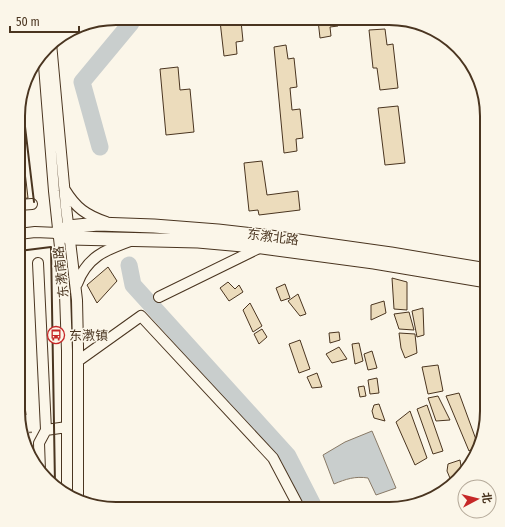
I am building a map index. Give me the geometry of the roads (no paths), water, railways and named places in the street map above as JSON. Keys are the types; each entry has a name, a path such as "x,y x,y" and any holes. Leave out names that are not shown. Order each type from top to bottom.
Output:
{"main road":[{"name":"东漖北路","path":"65,232 92,225 114,224 246,234 404,256 480,269"},
{"name":"东漖北路","path":"65,232 133,240 198,241 261,247 374,262 480,281"}],"street":[{"name":"东漖南路","path":"52,52 64,189 67,488"},
{"name":"东漖南路","path":"43,62 65,232 76,288 78,326 78,494"},
{"path":"64,189 80,210 91,217 114,224"},
{"path":"25,205 32,204"},
{"name":"东漖北路","path":"25,233 65,232"},
{"path":"76,288 86,265 93,259 101,253 133,240"},
{"path":"160,297 261,247"},
{"path":"38,263 46,430 39,443 40,461"},
{"path":"78,361 141,316 273,458 296,502"},
{"path":"46,430 67,427"}],"waterway":[{"path":"100,147 82,82 129,25"},
{"path":"129,265 133,285 288,456 311,502"}],"place":[{"name":"东漖镇","path":"56,335"}]}
